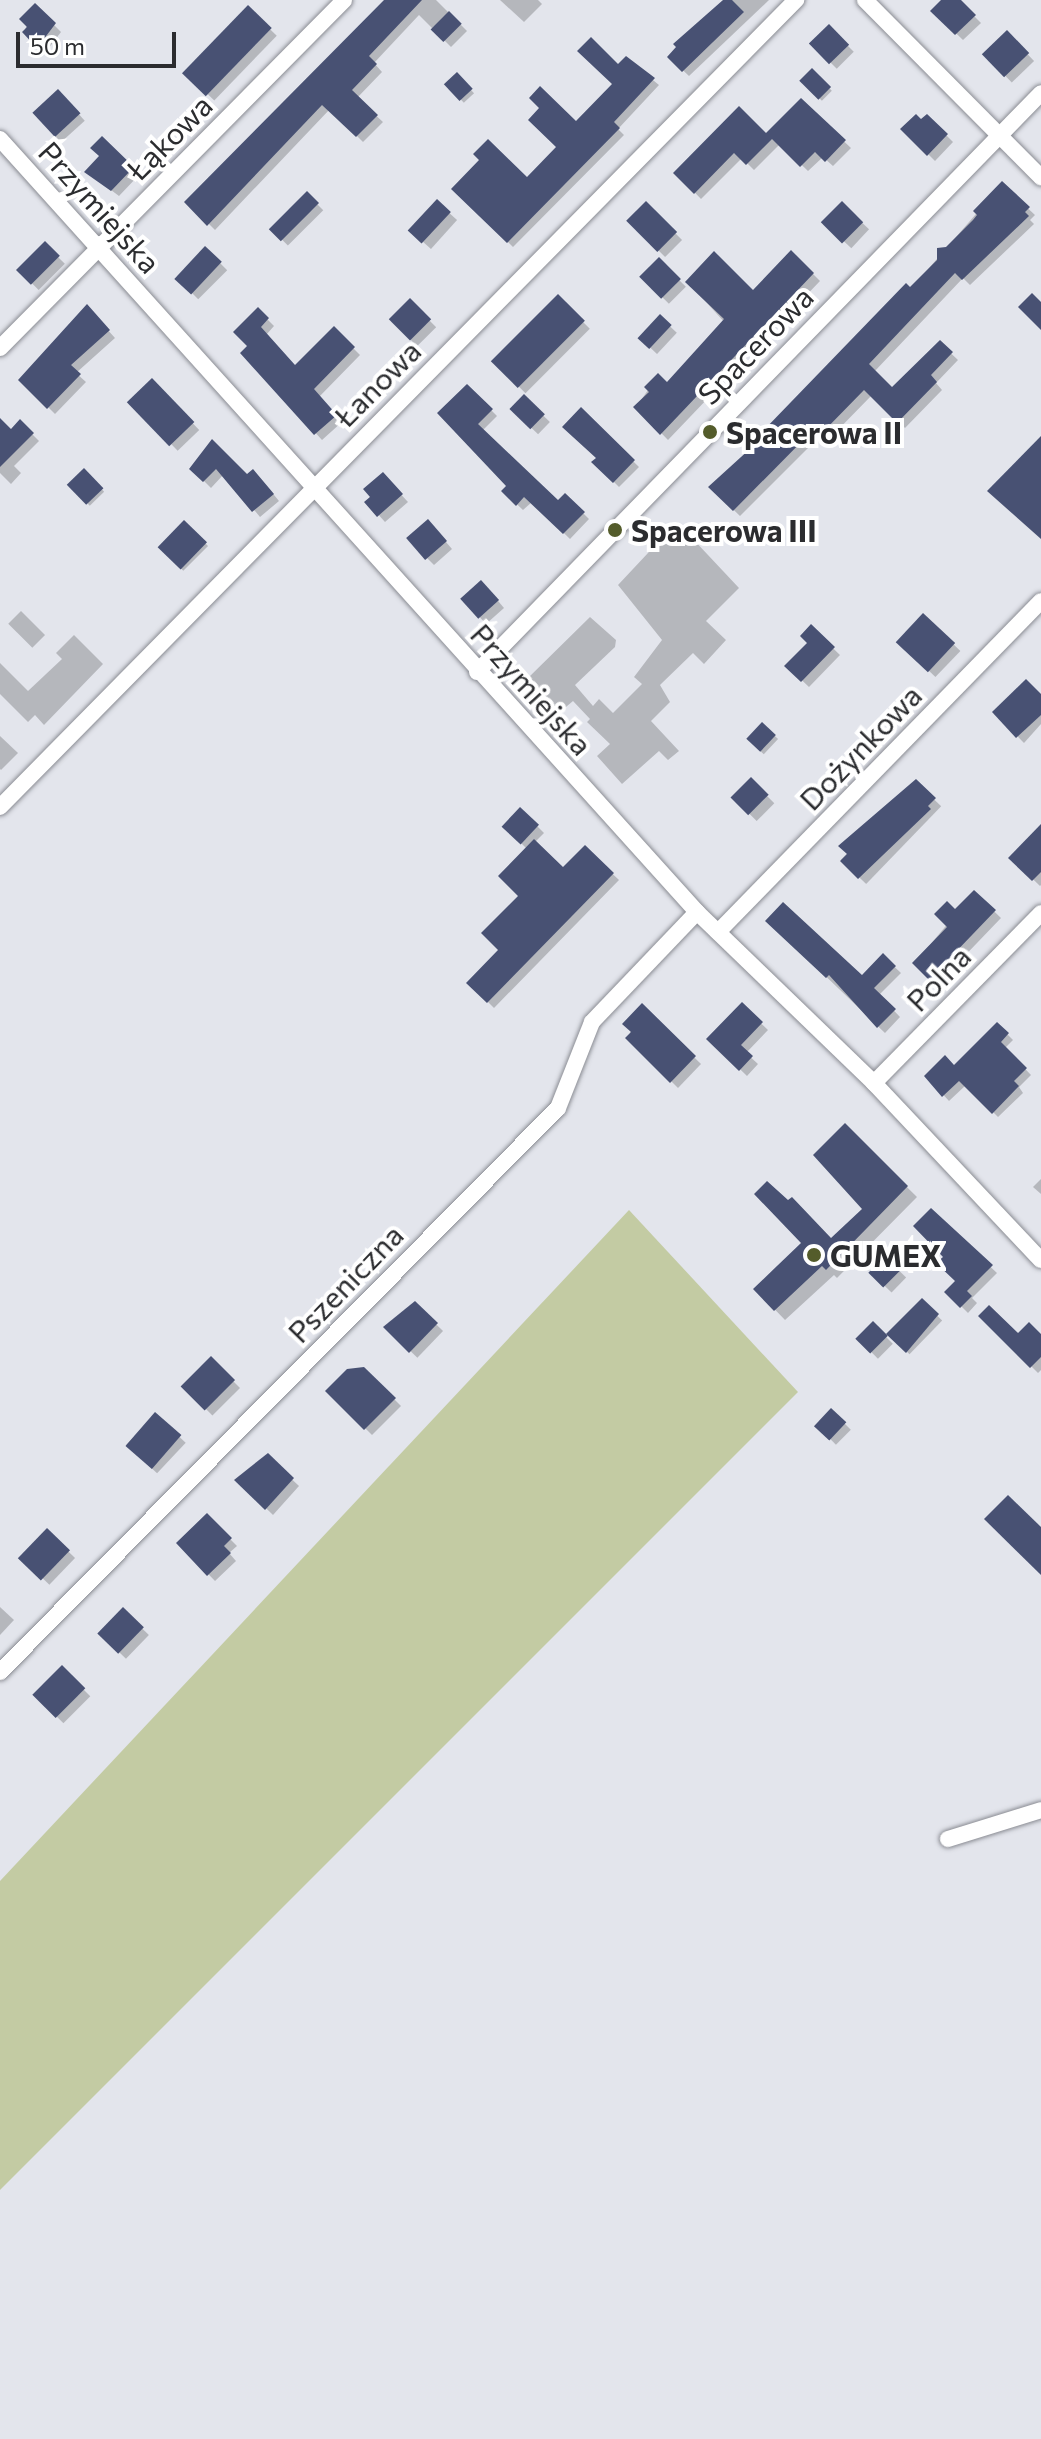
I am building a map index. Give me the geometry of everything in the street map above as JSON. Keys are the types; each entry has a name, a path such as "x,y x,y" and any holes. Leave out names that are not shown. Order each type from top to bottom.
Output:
{"street":[{"name":"Łąkowa","path":"0,348 344,0"},
{"name":"Łanowa","path":"0,807 796,0"},
{"path":"865,0 1041,177"},
{"name":"Spacerowa","path":"477,672 1041,93"},
{"name":"Przymiejska","path":"0,139 477,672 697,912 874,1083 1041,1260"},
{"name":"Dożynkowa","path":"718,932 1041,601"},
{"name":"Pszeniczna","path":"0,1672 558,1108 592,1022 697,912"},
{"name":"Polna","path":"874,1083 1041,913"},
{"path":"948,1839 1041,1810"}],"green space":[{"path":"629,1210 798,1392 0,2190 0,1881"}],"building":[{"path":"384,0 422,0 369,56 377,64 352,90 378,115 356,137 322,105 207,226 184,202"},
{"path":"723,0 732,0 744,12 682,72 667,57 676,47 673,44"},
{"path":"941,0 961,0 976,15 955,35 930,11"},
{"path":"35,3 56,23 37,48 22,32 27,27 19,19"},
{"path":"248,5 272,28 206,96 182,73"},
{"path":"449,11 462,24 443,42 431,29"},
{"path":"829,24 849,45 829,64 809,43"},
{"path":"1007,30 1029,53 1004,77 982,54"},
{"path":"591,37 618,64 626,56 655,78 614,122 620,128 507,243 451,189 479,160 473,154 488,139 527,177 556,147 528,120 539,108 529,98 540,86 576,121 612,84 577,51"},
{"path":"812,68 831,87 818,100 799,81"},
{"path":"457,72 473,89 460,101 444,84"},
{"path":"58,89 81,113 55,137 32,113"},
{"path":"801,98 846,140 825,162 815,152 800,167 772,139 746,165 734,153 694,194 673,173 739,106 766,133"},
{"path":"916,114 921,119 927,114 948,134 927,156 900,129"},
{"path":"102,136 134,167 111,191 84,172 99,156 90,148"},
{"path":"1002,181 1030,207 1025,212 1029,216 962,280 955,273 869,364 892,387 940,340 953,352 931,375 937,382 897,423 864,390 821,434 815,428 733,511 708,487 763,437 760,434 906,283 910,287 937,260 937,248 946,247 973,220 977,215 973,211"},
{"path":"307,191 319,203 281,241 269,229"},
{"path":"437,199 451,212 422,243 408,230"},
{"path":"646,201 677,232 657,252 626,221"},
{"path":"842,201 863,222 842,243 821,222"},
{"path":"45,241 60,256 31,285 16,270"},
{"path":"205,246 222,262 191,295 174,279"},
{"path":"791,250 814,273 660,435 633,407 649,392 644,387 658,373 667,382 724,319 685,282 714,251 753,290"},
{"path":"659,257 681,279 661,299 639,277"},
{"path":"1032,293 1041,302 1041,330 1018,307"},
{"path":"558,294 585,321 518,388 491,361"},
{"path":"410,298 431,319 410,340 389,319"},
{"path":"87,304 110,330 71,365 81,374 47,409 18,380"},
{"path":"258,307 269,318 261,327 295,365 334,326 355,347 314,389 337,415 314,435 240,353 247,346 233,332"},
{"path":"660,314 672,325 649,349 637,338"},
{"path":"152,378 194,422 169,446 127,402"},
{"path":"467,384 493,409 478,424 558,500 565,493 585,512 563,534 524,497 516,506 501,491 506,486 437,413"},
{"path":"524,394 545,414 530,429 509,409"},
{"path":"581,407 635,460 613,483 591,462 596,458 562,427"},
{"path":"0,418 11,429 20,419 34,433 0,467"},
{"path":"1041,436 1041,539 987,491"},
{"path":"212,439 247,474 253,469 274,494 252,512 216,469 203,482 189,469"},
{"path":"84,468 103,488 86,505 67,485"},
{"path":"383,472 403,494 377,517 364,502 370,497 363,489"},
{"path":"428,519 447,541 425,560 406,538"},
{"path":"184,520 207,542 181,570 158,547"},
{"path":"481,580 499,600 478,619 460,599"},
{"path":"923,613 955,643 928,672 896,642"},
{"path":"811,624 835,647 801,682 784,666 807,643 800,636"},
{"path":"1026,679 1041,694 1041,715 1016,738 992,712"},
{"path":"762,722 776,735 760,752 746,739"},
{"path":"751,777 769,795 748,815 730,798"},
{"path":"916,779 936,798 928,806 931,809 858,879 840,861 847,854 838,846"},
{"path":"520,807 539,825 521,844 502,827"},
{"path":"1041,824 1041,872 1032,881 1008,858"},
{"path":"534,839 563,867 585,845 614,873 487,1003 466,983 498,950 481,933 518,896 498,876"},
{"path":"974,890 996,910 948,960 953,965 934,985 912,963 947,927 934,914 947,901 955,909"},
{"path":"783,902 862,975 883,953 896,966 874,988 896,1009 877,1028 829,975 826,978 765,921"},
{"path":"742,1002 763,1022 741,1045 753,1056 739,1071 706,1039"},
{"path":"642,1003 696,1056 670,1083 625,1038 631,1032 622,1024"},
{"path":"997,1022 1009,1033 1001,1042 1027,1068 1014,1081 1019,1086 992,1114 959,1081 942,1097 924,1076 945,1055 954,1065"},
{"path":"845,1123 908,1186 826,1270 822,1266 774,1311 753,1289 801,1243 754,1194 767,1181 788,1200 792,1197 831,1238 862,1209 813,1155"},
{"path":"931,1208 993,1265 967,1291 972,1296 960,1308 944,1292 955,1281 936,1263 943,1257 913,1226"},
{"path":"886,1255 901,1270 883,1288 868,1273"},
{"path":"922,1298 939,1314 906,1353 886,1334"},
{"path":"415,1301 438,1323 409,1353 383,1327"},
{"path":"989,1305 1018,1333 1029,1322 1041,1334 1041,1357 1030,1368 978,1316"},
{"path":"873,1321 888,1336 870,1354 855,1339"},
{"path":"211,1356 235,1380 205,1410 181,1386"},
{"path":"364,1367 396,1398 364,1430 325,1391 347,1369"},
{"path":"831,1408 846,1422 829,1441 814,1426"},
{"path":"155,1412 181,1435 152,1469 125,1446"},
{"path":"268,1453 294,1478 265,1510 234,1480"},
{"path":"1008,1495 1041,1527 1041,1575 984,1519"},
{"path":"207,1513 232,1538 224,1546 231,1553 207,1576 176,1543"},
{"path":"47,1528 70,1550 41,1580 18,1558"},
{"path":"123,1607 144,1627 118,1654 97,1634"},
{"path":"62,1665 85,1688 56,1718 32,1695"}],"place":[{"name":"Spacerowa II","path":"710,432"},
{"name":"Spacerowa III","path":"615,530"},
{"name":"GUMEX","path":"814,1255"}]}
